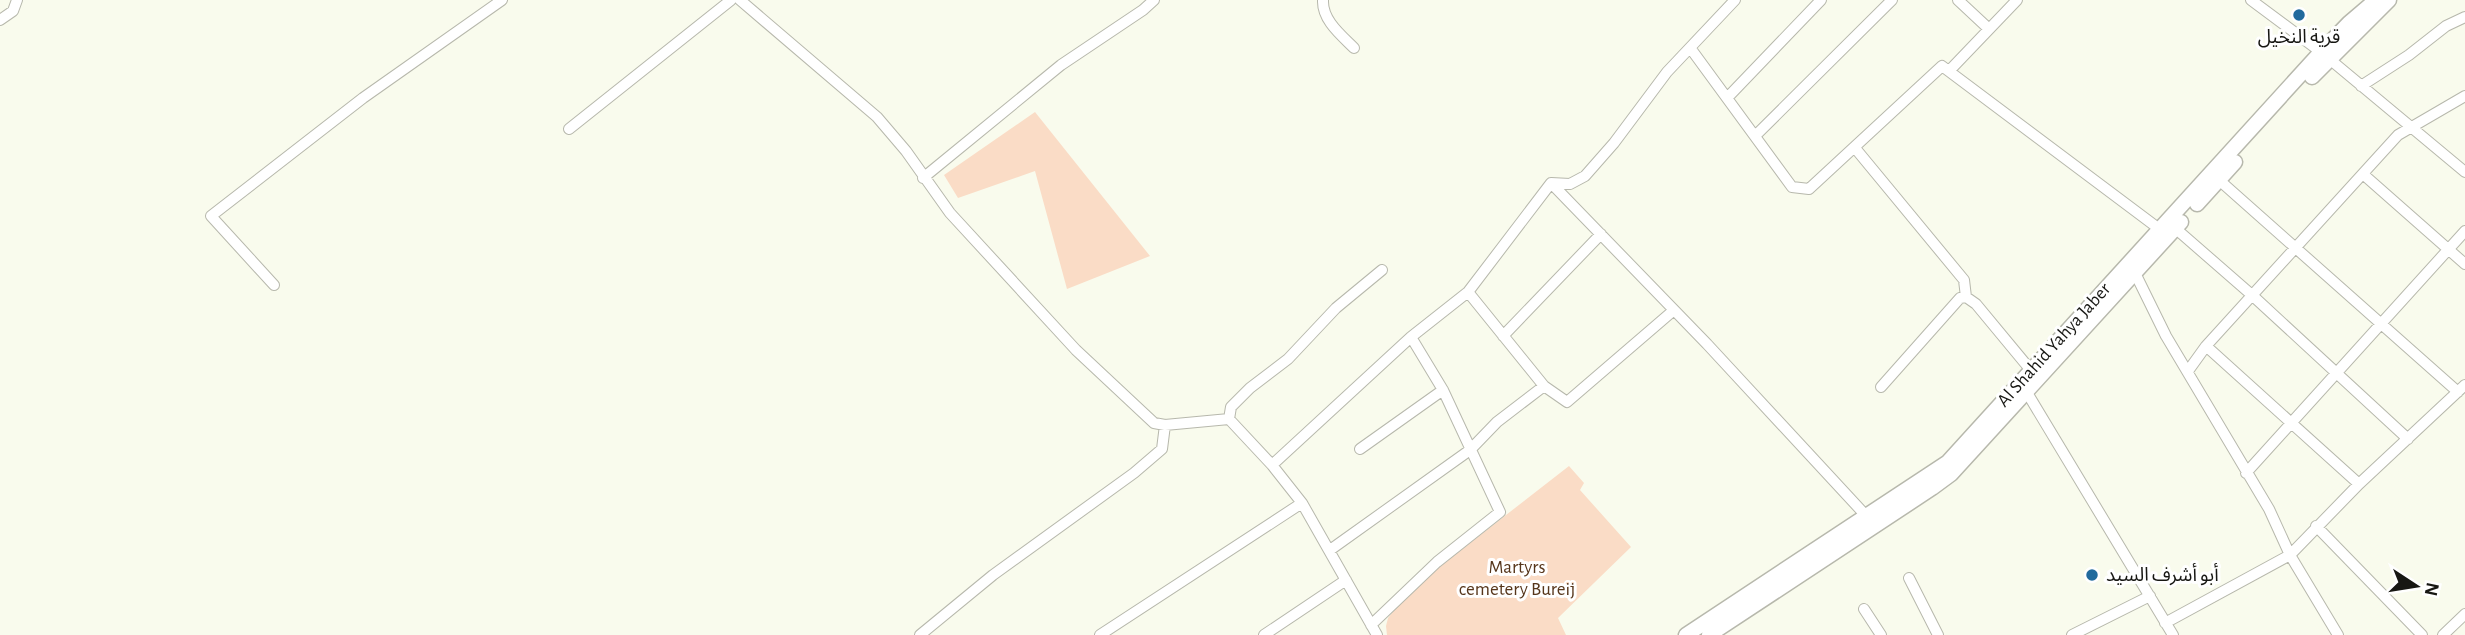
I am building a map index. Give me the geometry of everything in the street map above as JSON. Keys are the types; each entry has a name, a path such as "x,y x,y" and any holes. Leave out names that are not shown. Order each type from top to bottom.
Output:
{"street":[{"path":"0,20 13,11 17,0"},
{"path":"274,285 211,216 363,99 502,0"},
{"path":"569,129 731,0"},
{"path":"740,0 877,117 906,151 950,213 1076,350 1154,423 1165,425 1230,419"},
{"path":"923,178 1061,65 1154,0"},
{"path":"1323,0 1323,6 1335,29 1354,48"},
{"path":"1551,183 1570,184 1585,176 1614,143 1667,72 1735,0"},
{"path":"1727,97 1821,0"},
{"path":"1756,135 1892,0"},
{"path":"1958,0 1989,29"},
{"path":"1949,71 2017,0"},
{"path":"2250,0 2325,56 2465,172"},
{"name":"Al Shahid Yahya Jaber","path":"1709,635 1871,521 1948,462 2135,273 2168,231 2219,180 2325,56 2349,23 2376,0"},
{"name":"Al Shahid Yahya Jaber","path":"1686,635 1951,474 2026,391 2034,374 2168,231 2325,56 2389,0"},
{"path":"2361,86 2409,55 2446,26 2465,17"},
{"path":"1691,49 1792,187 1809,189 1942,66 2253,296 2408,439"},
{"path":"2188,371 2206,346 2399,135 2465,96"},
{"path":"1855,148 1964,280 1966,297"},
{"path":"2364,175 2465,264"},
{"path":"2165,622 2290,555 2359,484 2461,388 2381,325 2219,180"},
{"path":"1551,183 1675,310 1871,521"},
{"path":"1272,465 1410,337 1468,292 1551,183"},
{"path":"2246,473 2293,424 2465,230"},
{"path":"1503,336 1601,234"},
{"path":"1382,270 1336,308 1288,359 1250,388 1231,407 1230,419 1302,503 1374,630 1437,562 1500,512 1443,390 1410,337"},
{"path":"2135,273 2166,336 2269,509 2290,555 2338,635"},
{"path":"1468,292 1544,386 1567,402 1675,310"},
{"path":"1881,387 1960,298 1966,297 1976,304 2034,374"},
{"path":"2206,346 2359,484"},
{"path":"1330,550 1470,450 1497,422 1544,386"},
{"path":"1360,449 1443,390"},
{"path":"2026,391 2173,635"},
{"path":"920,635 993,575 1134,473 1162,449 1165,425"},
{"path":"1100,635 1302,503"},
{"path":"2316,526 2422,635"},
{"path":"1909,579 1938,635"},
{"path":"1264,635 1346,580"},
{"path":"2072,635 2150,596"},
{"path":"1864,609 1881,635"},
{"path":"2443,635 2465,614"}],"green space":[{"path":"1035,112 1150,256 1067,289 1035,171 958,198 944,175"},
{"name":"Martyrs cemetery Bureij","path":"1569,466 1584,483 1580,490 1631,547 1558,618 1566,635 1387,635 1388,618 1402,600 1434,571"}],"place":[{"name":"قرية النخيل","path":"2299,15"},
{"name":"أبو أشرف السيد","path":"2092,575"}]}
